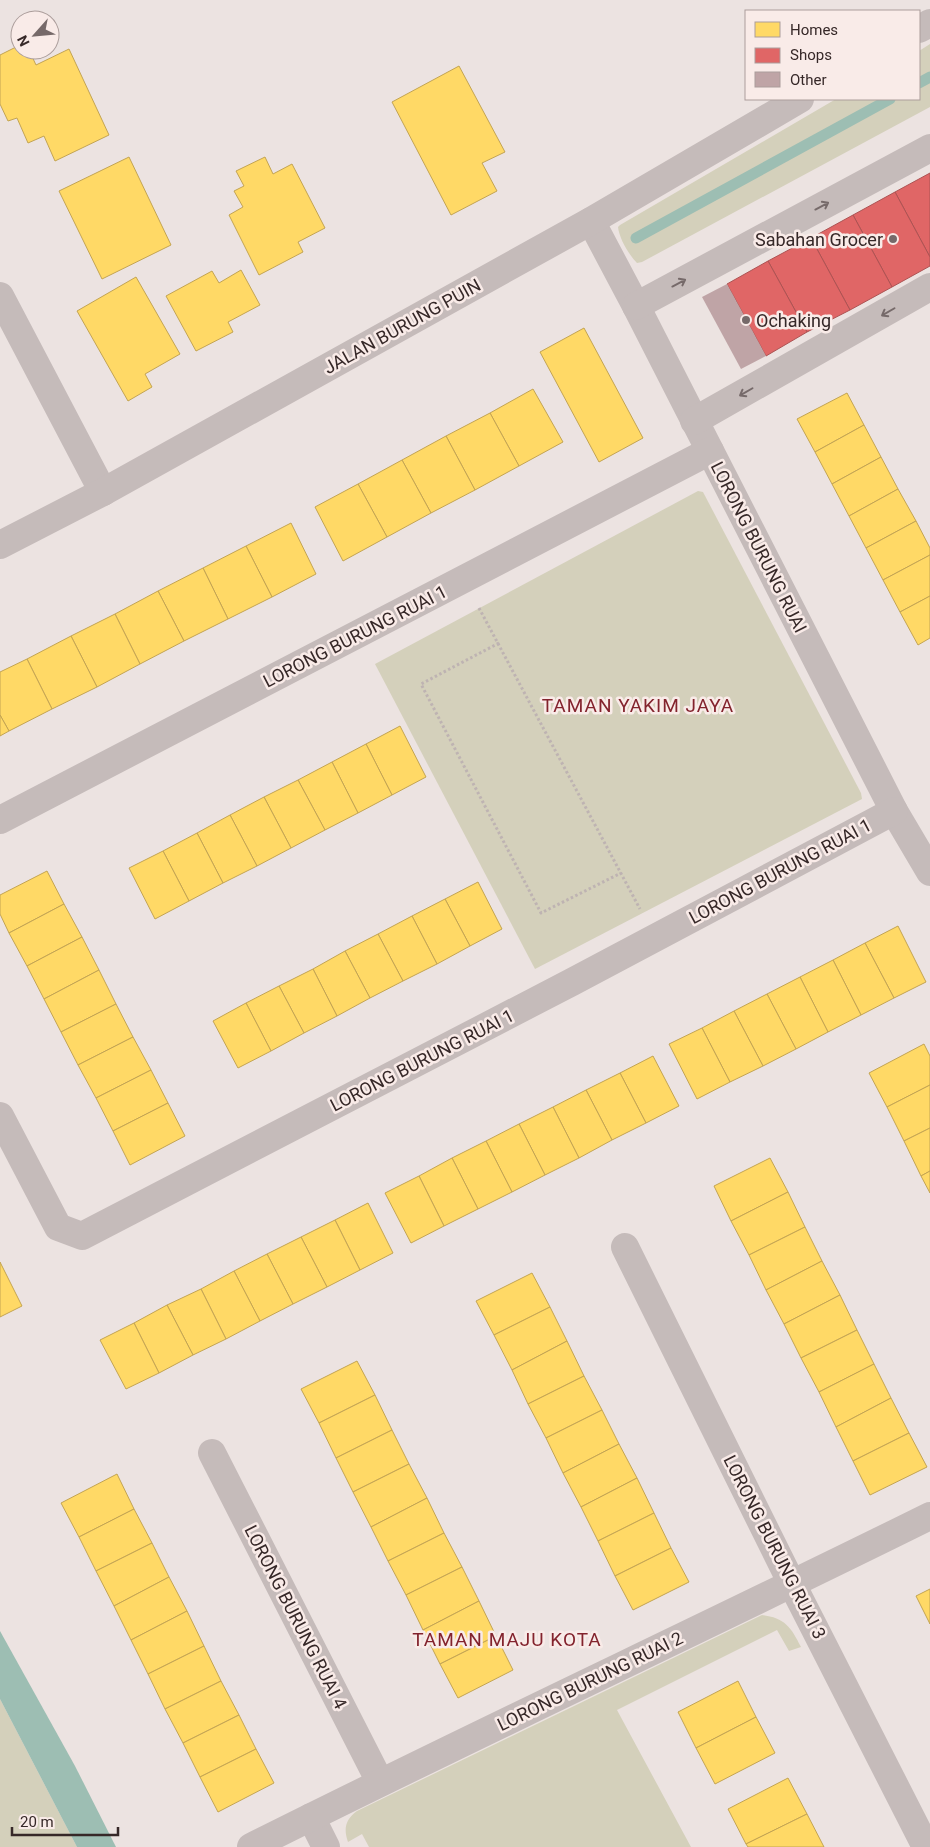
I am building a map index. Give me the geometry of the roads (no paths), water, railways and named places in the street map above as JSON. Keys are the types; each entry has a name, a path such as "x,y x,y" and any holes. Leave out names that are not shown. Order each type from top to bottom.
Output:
{"street":[{"name":"JALAN BURUNG PUIN","path":"0,545 103,492 590,221 798,100"},
{"path":"636,306 930,148"},
{"name":"LORONG BURUNG RUAI","path":"590,221 636,306 894,811 930,872"},
{"path":"694,421 930,288"},
{"path":"0,296 103,492"},
{"name":"LORONG BURUNG RUAI 1","path":"0,820 710,452"},
{"name":"LORONG BURUNG RUAI 1","path":"0,1116 58,1227 82,1236 572,982 894,811"},
{"name":"LORONG BURUNG RUAI 3","path":"625,1247 792,1584 926,1847"},
{"name":"LORONG BURUNG RUAI 4","path":"212,1453 380,1782"},
{"name":"LORONG BURUNG RUAI 2","path":"251,1847 380,1782 930,1516"},
{"path":"311,1817 326,1847"}],"waterway":[{"path":"920,82 930,77"},
{"path":"636,238 888,100"}],"place":[{"name":"Sabahan Grocer","path":"893,239"},
{"name":"Ochaking","path":"746,320"}],"district":[{"name":"TAMAN YAKIM JAYA","path":"638,705"},
{"name":"TAMAN MAJU KOTA","path":"507,1639"}]}
